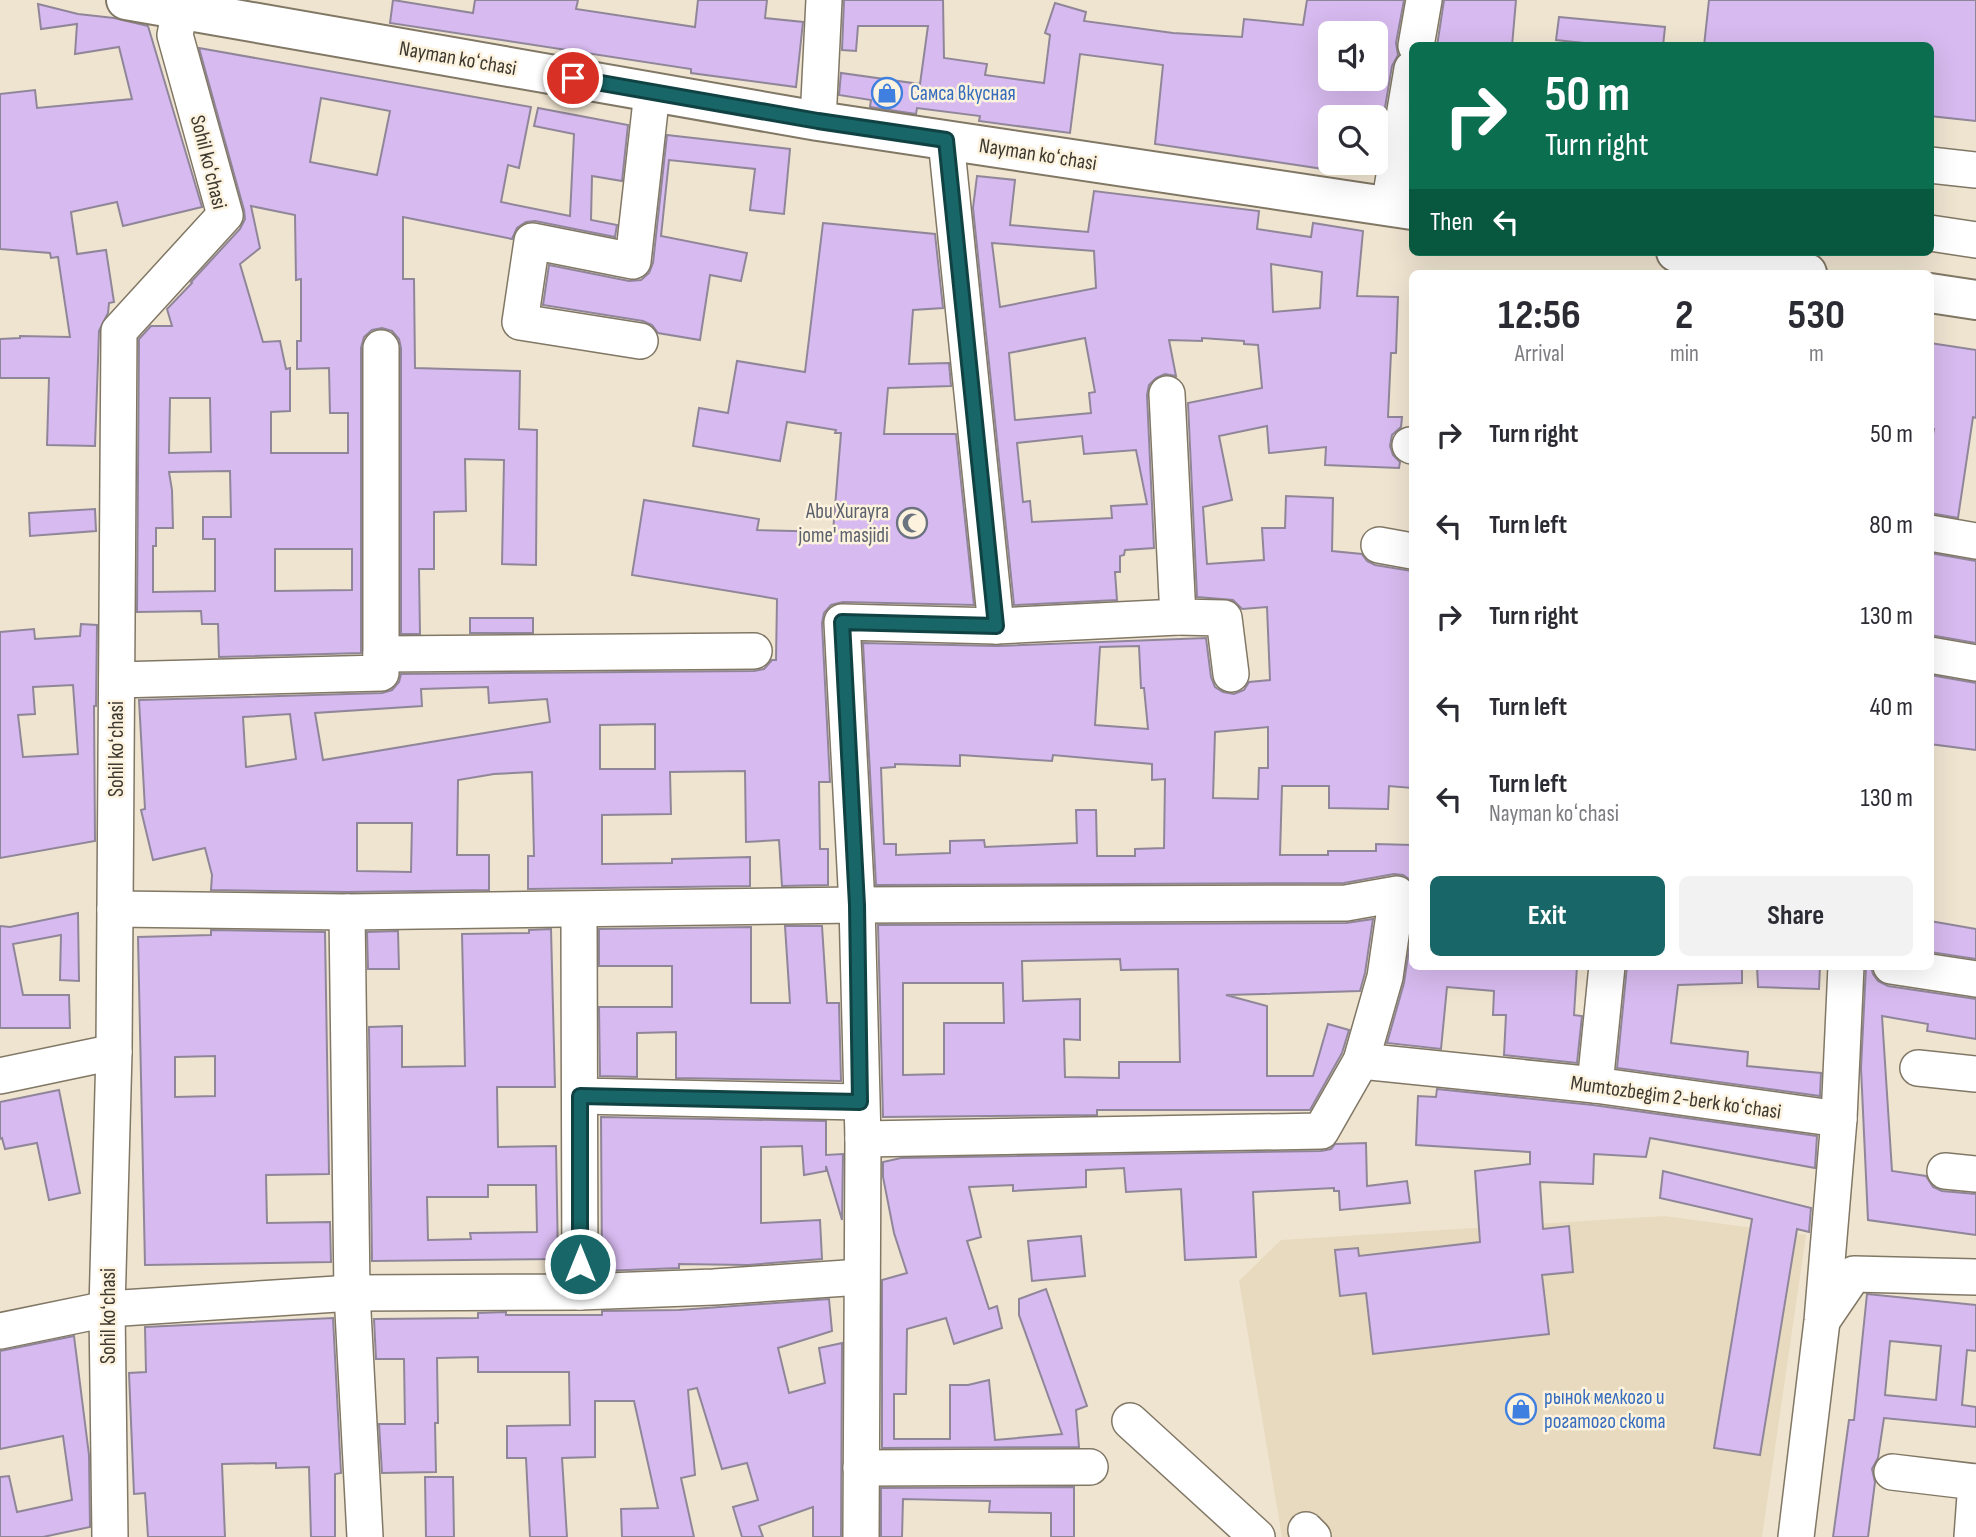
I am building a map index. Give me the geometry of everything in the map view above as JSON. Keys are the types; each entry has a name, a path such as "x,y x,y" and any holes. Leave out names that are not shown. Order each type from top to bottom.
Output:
{"main road":[{"name":"Nayman koʻchasi","path":"126,0 818,121 1401,208"},
{"path":"1701,256 1788,270"},
{"path":"1934,294 1976,300"}],"street":[{"path":"818,121 824,0"},
{"path":"1417,42 1424,0"},
{"name":"Sohil koʻchasi","path":"110,1537 107,1309 114,1052 119,331 225,215 175,35 180,9"},
{"path":"640,341 520,322 532,241 634,261 652,92"},
{"path":"1401,208 1409,107"},
{"path":"946,140 996,626"},
{"path":"1934,165 1976,170"},
{"path":"1934,234 1976,240"},
{"path":"117,680 381,673 381,348"},
{"path":"1167,394 1178,617"},
{"path":"1934,534 1976,541"},
{"path":"861,1537 863,1139 857,905 842,622 996,626 1178,617 1224,618 1231,674"},
{"path":"381,654 754,651"},
{"path":"1934,656 1976,663"},
{"path":"115,909 347,912 1346,902 1405,894 1361,1061 1321,1130 863,1139"},
{"path":"347,912 352,1293 365,1537"},
{"path":"579,919 580,1292"},
{"path":"1595,1085 1607,970"},
{"path":"1796,1537 1822,1321 1839,1119 1846,970"},
{"path":"1917,970 1976,979"},
{"path":"0,1076 114,1052"},
{"name":"Mumtozbegim 2-berk koʻchasi","path":"1361,1061 1595,1085 1839,1119"},
{"path":"1918,1068 1976,1074"},
{"path":"580,1096 860,1102"},
{"path":"1822,1321 1854,1274 1976,1277"},
{"path":"0,1331 107,1309 352,1293 580,1292 714,1287 861,1277"},
{"path":"1130,1421 1257,1537"},
{"path":"861,1468 1090,1467"},
{"path":"1892,1472 1976,1482 1972,1537"}],"shaded area":[{"name":"рынок мелкого и рогатого скота","path":"1664,1216 1806,1235 1762,1537 1282,1537 1239,1281 1281,1240"}],"building":[{"path":"393,0 473,13 475,0 578,0 576,9 695,27 698,0 767,0 765,18 803,22 796,87 691,73 691,69 390,23"},
{"path":"844,0 943,0 944,58 987,64 985,75 1044,83 1050,35 1045,33 1055,3 1086,12 1084,21 1173,33 1242,37 1244,19 1303,25 1307,0 1404,0 1396,43 1398,55 1392,66 1388,90 1388,21 1318,21 1318,91 1388,91 1385,105 1318,105 1318,168 1155,144 1163,65 1080,54 1070,133 979,121 980,116 917,108 916,114 870,107 871,100 839,95 841,73 920,84 928,26 858,26 856,51 842,50"},
{"path":"1444,0 1516,0 1512,42 1438,42"},
{"path":"1709,0 1976,0 1976,121 1934,116 1934,42 1704,42"},
{"path":"38,4 148,26 202,207 123,226 117,202 71,212 77,254 106,250 114,302 109,303 108,313 99,331 95,446 47,445 49,378 0,378 0,339 20,336 70,337 58,257 51,258 50,253 0,249 0,94 35,90 37,108 132,99 119,47 75,54 77,24 41,29"},
{"path":"1559,17 1665,27 1663,42 1556,40"},
{"path":"199,48 531,107 519,168 508,165 501,202 570,216 574,134 534,126 538,108 628,125 622,181 592,176 591,220 617,225 615,237 535,221 526,222 517,228 512,239 403,217 403,279 414,279 415,368 520,371 519,429 537,430 536,565 502,564 504,460 465,459 466,511 434,512 434,569 419,569 420,634 401,634 401,348 399,339 392,331 382,328 372,330 364,337 361,348 361,653 219,657 218,624 202,624 201,611 137,612 139,339 151,326 172,326 167,309 240,229 245,219","holes":["321,98 390,111 377,175 310,162","251,206 295,215 296,280 301,279 301,341 297,341 297,369 329,368 330,413 348,413 348,453 271,453 271,412 290,411 290,368 286,369 280,341 263,342 240,264 260,248","170,398 210,398 211,452 169,453","230,471 231,517 203,517 203,539 215,539 215,591 153,592 153,546 156,546 156,528 173,528 169,472","275,549 352,549 352,590 275,591"]},
{"path":"667,135 790,149 784,214 750,210 755,169 669,160 661,236 747,253 741,281 710,275 700,340 658,333 652,325 643,321 543,305 549,265 629,281 641,280 649,273 653,263"},
{"path":"977,176 1015,180 1010,225 1088,232 1094,191 1259,211 1257,229 1311,237 1313,223 1363,231 1357,296 1398,297 1396,353 1391,353 1388,417 1402,417 1401,427 1392,435 1390,446 1393,455 1400,462 1399,468 1325,465 1326,447 1269,453 1267,426 1219,436 1232,500 1203,507 1207,564 1264,560 1262,528 1285,528 1286,496 1333,498 1332,551 1362,554 1367,561 1375,565 1409,571 1409,788 1389,786 1388,809 1329,808 1329,786 1282,786 1280,855 1328,855 1328,851 1376,851 1376,844 1409,845 1409,879 1394,874 1344,883 876,885 863,643 997,646 1206,638 1211,677 1215,687 1234,694 1244,690 1249,682 1270,680 1267,607 1242,609 1233,600 1197,597 1188,403 1262,388 1258,345 1244,344 1244,341 1202,338 1202,341 1169,340 1176,376 1165,374 1156,378 1149,385 1147,395 1154,548 1125,550 1124,555 1120,556 1120,572 1115,572 1117,600 1014,605 973,208","holes":["992,243 1094,251 1096,288 1000,307","1271,264 1322,272 1320,308 1273,312","1085,338 1095,392 1089,393 1091,413 1015,420 1009,353","1082,436 1084,454 1136,450 1147,504 1111,506 1112,518 1032,522 1030,501 1023,502 1017,443","1139,646 1141,688 1144,688 1148,729 1095,725 1100,647","1268,727 1268,768 1259,768 1258,799 1213,798 1215,732","960,755 1052,761 1053,755 1152,764 1152,780 1165,779 1164,848 1135,849 1135,856 1097,856 1096,810 1076,810 1077,843 985,847 984,840 950,841 950,853 896,855 896,844 884,844 881,768 895,767 895,764 960,766"]},
{"path":"823,223 935,234 943,308 913,310 909,364 949,363 951,386 888,388 884,434 956,434 974,605 843,602 831,605 824,613 822,623 830,782 819,782 820,849 828,849 828,885 782,886 779,840 746,842 745,771 670,772 671,814 602,815 602,864 672,863 672,859 750,857 750,886 528,889 528,856 534,856 532,772 458,780 457,855 489,855 489,890 211,890 212,875 205,848 153,860 141,810 145,809 139,700 382,693 392,690 399,682 401,674 764,669 772,660 776,660 777,599 632,575 644,500 759,519 757,530 833,532 841,433 787,422 780,461 693,446 699,408 728,413 737,361 805,372","holes":["488,687 489,703 547,699 550,722 323,760 315,713 422,706 421,689","290,714 296,759 246,767 243,717","655,724 655,769 600,769 600,725","357,823 412,823 411,872 357,871"]},
{"path":"1934,344 1976,350 1976,418 1973,417 1958,518 1934,514"},
{"path":"95,509 96,531 30,536 29,513"},
{"path":"1934,554 1976,561 1976,643 1934,636"},
{"path":"470,618 533,618 533,633 470,633"},
{"path":"81,624 97,625 94,706 95,841 0,858 0,632 34,629 35,639 80,636","holes":["73,685 78,754 23,757 18,715 35,714 33,687"]},
{"path":"1934,676 1976,683 1976,750 1934,745"},
{"path":"78,913 79,981 60,980 61,935 13,944 23,995 69,995 70,1028 0,1028 0,926 10,927"},
{"path":"1373,919 1360,991 1226,995 1267,1006 1267,1076 1313,1076 1328,1024 1349,1030 1342,1053 1310,1110 1097,1110 1097,1115 883,1117 878,925 1346,923","holes":["1120,959 1121,970 1178,969 1180,1062 1119,1062 1119,1078 1065,1077 1064,1039 1080,1040 1080,999 1023,1001 1022,961","903,983 1003,983 1004,1023 944,1023 944,1074 903,1075"]},
{"path":"1934,922 1976,929 1976,959 1934,953"},
{"path":"785,926 822,926 827,1003 839,1003 841,1081 676,1078 676,1032 637,1033 637,1077 600,1076 599,1007 672,1007 672,966 599,966 599,929 751,927 751,1003 790,1003"},
{"path":"551,929 555,1087 497,1087 498,1147 556,1146 558,1259 372,1261 369,1027 402,1026 402,1067 465,1066 462,934 529,933 529,930","holes":["488,1185 536,1185 537,1232 470,1233 471,1239 428,1240 427,1197 488,1197"]},
{"path":"211,930 325,932 329,1174 266,1175 267,1223 330,1222 331,1262 145,1265 138,937 211,935","holes":["215,1056 215,1096 175,1097 175,1057"]},
{"path":"398,931 399,969 368,969 367,932"},
{"path":"1409,949 1409,970 1577,970 1574,1015 1582,1016 1577,1063 1504,1055 1506,1015 1493,1015 1494,991 1447,987 1441,1049 1387,1043 1404,983"},
{"path":"1627,970 1742,970 1742,983 1678,985 1671,1043 1748,1052 1747,1066 1821,1073 1820,1096 1617,1068"},
{"path":"1757,970 1820,970 1819,989 1758,987"},
{"path":"1866,970 1872,970 1878,981 1888,986 1976,999 1976,1039 1927,1031 1928,1024 1882,1016 1892,1171 1926,1176 1933,1187 1942,1191 1976,1194 1976,1235 1868,1220 1861,1068"},
{"path":"1437,1089 1593,1105 1817,1136 1815,1168 1650,1138 1646,1157 1594,1154 1593,1184 1540,1182 1543,1229 1569,1226 1573,1272 1542,1275 1549,1334 1373,1354 1366,1293 1340,1296 1335,1250 1358,1248 1359,1256 1480,1242 1475,1171 1530,1164 1530,1152 1416,1145 1418,1096 1436,1097"},
{"path":"59,1090 80,1193 49,1200 37,1143 5,1149 2,1138 0,1139 0,1102"},
{"path":"601,1117 826,1121 826,1155 843,1154 842,1220 826,1166 826,1171 804,1175 802,1146 761,1147 761,1223 820,1220 822,1259 748,1265 679,1264 679,1268 602,1271"},
{"path":"1366,1143 1367,1186 1407,1181 1410,1203 1340,1210 1339,1191 1334,1191 1334,1188 1253,1192 1256,1257 1185,1260 1181,1189 1126,1192 1124,1168 1086,1170 1086,1187 1013,1191 1013,1185 969,1187 981,1237 967,1241 989,1309 997,1306 1002,1328 954,1344 946,1318 907,1329 906,1394 894,1394 894,1439 950,1439 950,1385 968,1385 989,1380 995,1440 1062,1434 1019,1315 1019,1299 1046,1289 1087,1406 1076,1410 1079,1447 882,1448 882,1280 907,1273 894,1233 883,1177 883,1162 901,1158 1321,1151 1331,1149 1335,1144"},
{"path":"1663,1171 1811,1208 1809,1232 1797,1229 1760,1455 1714,1448 1752,1219 1660,1198"},
{"path":"1081,1236 1085,1276 1032,1281 1028,1241"},
{"path":"1867,1294 1976,1305 1976,1351 1967,1350 1962,1405 1976,1407 1976,1427 1884,1418 1878,1458 1872,1469 1875,1482 1868,1537 1833,1537 1849,1420 1854,1420","holes":["1890,1341 1941,1346 1936,1400 1885,1395"]},
{"path":"829,1299 832,1331 778,1348 789,1393 825,1383 819,1348 842,1343 841,1537 813,1537 813,1507 759,1526 763,1537 742,1537 733,1507 758,1500 747,1463 722,1469 697,1388 688,1390 695,1475 681,1478 694,1537 622,1537 621,1509 658,1508 634,1401 595,1401 595,1457 562,1458 567,1537 530,1537 526,1458 507,1458 507,1426 570,1425 569,1372 478,1372 478,1357 437,1358 436,1472 382,1473 379,1424 405,1424 404,1359 376,1359 374,1319 478,1318 478,1313 506,1312 506,1315 602,1315 602,1311 679,1310"},
{"path":"333,1318 341,1473 335,1474 335,1537 311,1537 309,1467 276,1468 276,1463 222,1464 225,1537 148,1537 145,1493 134,1494 129,1373 146,1372 145,1327"},
{"path":"74,1336 89,1455 90,1527 43,1537 0,1537 0,1477 9,1476 17,1512 72,1500 63,1436 0,1449 0,1351"},
{"path":"425,1477 453,1477 454,1537 426,1537"},
{"path":"1074,1487 1074,1537 1051,1537 1051,1513 989,1512 990,1501 903,1499 902,1537 881,1537 881,1488"}],"place":[{"name":"Самса вкусная","path":"887,93"},
{"name":"Abu Xurayra jome' masjidi","path":"912,523"},
{"name":"рынок мелкого и рогатого скота","path":"1521,1409"}],"route":[{"path":"573,78 818,121 946,140 996,626 842,622 857,905 860,1102 580,1096 580,1264"}]}
